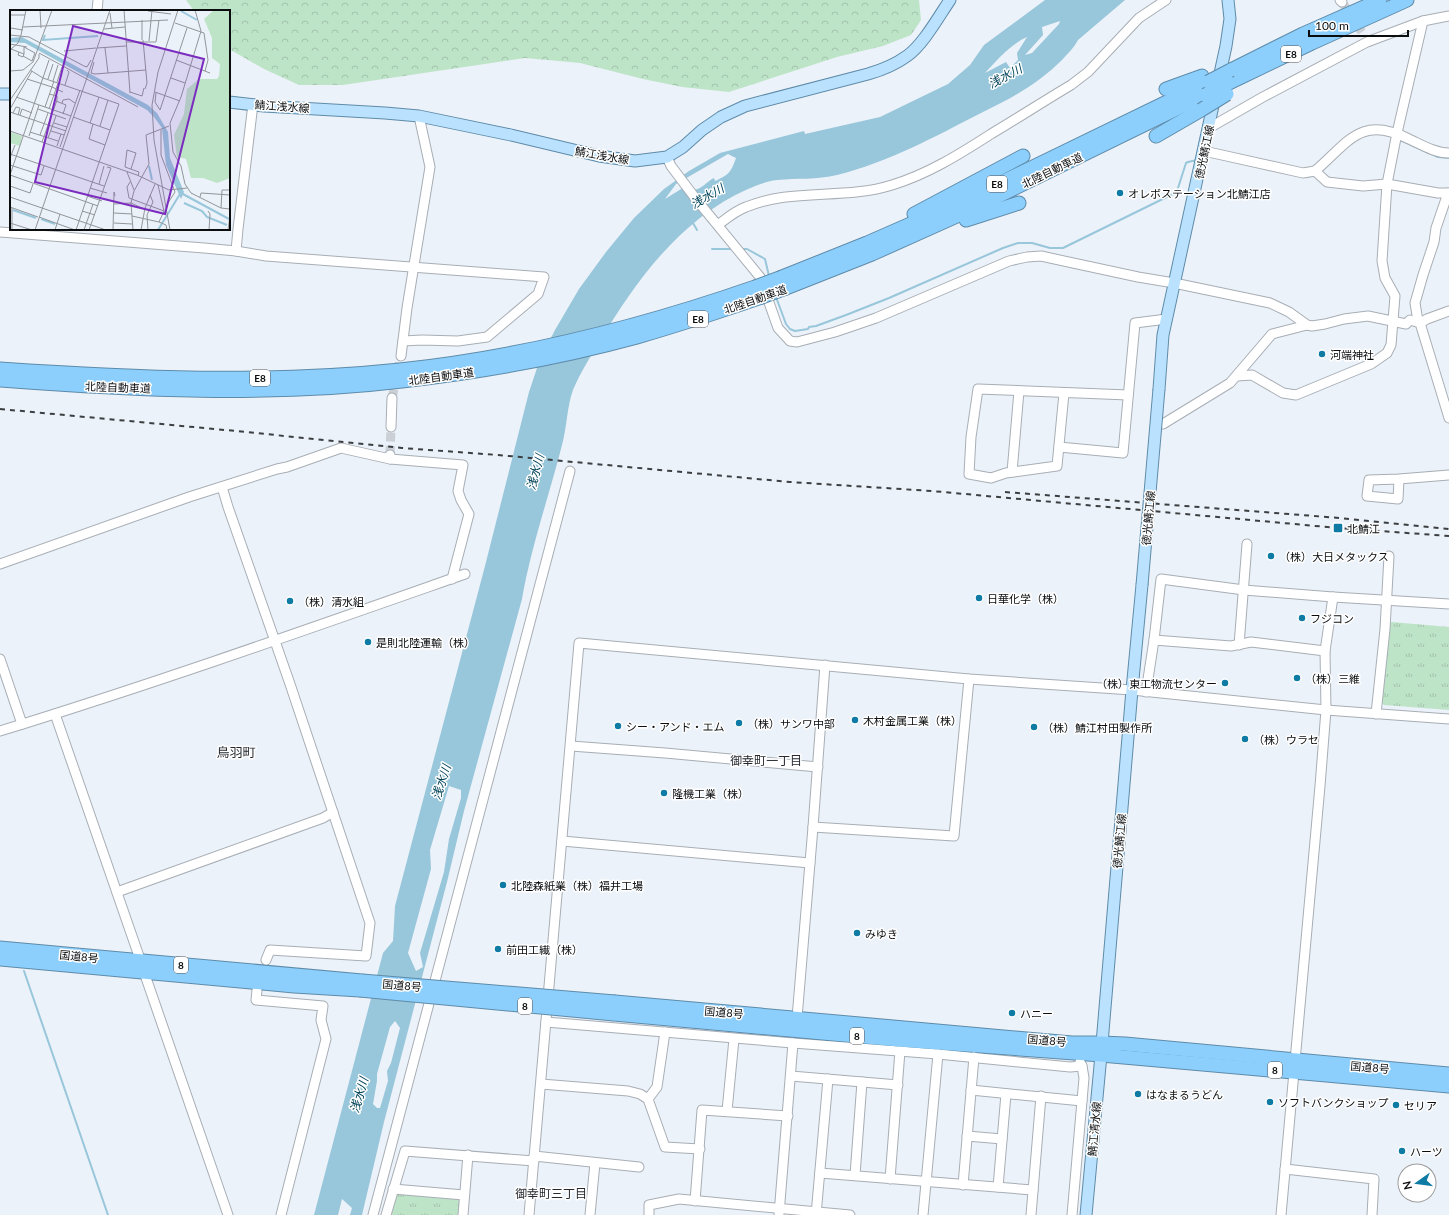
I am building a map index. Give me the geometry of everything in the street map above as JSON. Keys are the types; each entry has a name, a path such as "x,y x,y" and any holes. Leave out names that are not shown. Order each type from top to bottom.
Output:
{"highway":[{"name":"北陸自動車道","path":"0,380 124,387 216,390 287,389 400,381 517,358 575,340 757,292 822,268 893,245 962,214 1205,95 1230,78 1339,18 1382,3 1407,0"},
{"name":"北陸自動車道","path":"822,268 965,200 1208,78 1230,78 1352,25 1382,3"},
{"path":"1166,88 1208,78"},
{"path":"1156,136 1201,110 1230,78"},
{"path":"822,268 1023,156"},
{"path":"822,268 866,259 971,218 1020,203"},
{"name":"北陸自動車道","path":"0,368 125,376 285,378 401,370 571,353 636,337 699,318 757,292"},
{"name":"国道8号","path":"0,948 294,986 361,986 614,1008 899,1040 1074,1053 1102,1049"},
{"name":"国道8号","path":"0,959 142,967"},
{"name":"国道8号","path":"614,1008 797,1015 1072,1043 1102,1049 1295,1066 1449,1074"},
{"name":"国道8号","path":"1295,1066 1449,1086"}],"main road":[{"name":"鯖江浅水線","path":"230,102 419,116 511,135 599,156 635,161 669,162 702,130 720,117 745,106 884,69 908,56 919,46 950,0"},
{"name":"徳光鯖江線","path":"1102,1049 1163,335 1209,128 1228,33 1230,19 1228,0"},
{"name":"鯖江清水線","path":"1086,1215 1102,1049"}],"street":[{"path":"97,10 98,0"},
{"path":"717,224 738,211 758,203 790,198 877,190 909,179 934,168 960,154 1071,85 1088,72 1140,18 1166,0"},
{"path":"1209,128 1365,38 1423,21 1449,16"},
{"path":"1237,376 1252,375 1283,393 1296,395 1371,364 1387,353 1391,345 1395,296 1385,278 1382,261 1387,184 1397,133 1423,21"},
{"path":"236,251 253,104"},
{"path":"401,356 430,167 419,116"},
{"path":"1204,151 1303,173 1315,171 1349,138 1366,131 1384,130 1397,133 1431,149 1449,153"},
{"path":"669,162 760,277 778,328 790,341 797,342 835,332 876,318 1008,261 1041,256 1270,303 1289,312 1307,325"},
{"path":"1315,171 1327,182 1363,186 1387,184 1438,193 1449,193 1436,228 1434,242 1423,275 1416,304 1419,322 1449,418"},
{"path":"0,232 72,233 236,251 266,256 544,277 538,294 488,337 458,341 403,341"},
{"path":"1163,424 1230,383 1272,334 1307,325 1312,326 1325,324 1344,318 1368,316 1406,324 1410,320 1419,322 1449,311"},
{"path":"1059,447 1124,453 1135,323 1167,319"},
{"path":"1064,393 1057,466 1006,473 991,478 969,474 978,389 1128,395"},
{"path":"1012,472 1019,391"},
{"path":"391,427 392,398"},
{"path":"0,564 189,497 287,467 341,448 390,457 463,465 458,491 469,514 452,579"},
{"path":"374,1215 570,471"},
{"path":"1399,479 1449,475"},
{"path":"222,487 370,923 366,956 270,950 266,960"},
{"path":"1239,645 1247,544"},
{"path":"1376,714 1381,671 1389,556"},
{"path":"0,731 275,641 465,574"},
{"path":"1146,692 1161,579 1244,590 1449,604"},
{"path":"1281,1215 1326,710 1325,651 1333,597"},
{"path":"1154,640 1231,646 1251,642 1325,651"},
{"path":"529,1215 579,643 969,679 1132,690 1326,710 1449,719"},
{"path":"0,659 22,724"},
{"path":"549,990 797,1015 818,768 825,665"},
{"path":"813,827 954,836 969,679"},
{"path":"55,714 228,1215"},
{"path":"570,746 665,753 818,768"},
{"path":"117,892 323,818 333,812"},
{"path":"562,841 810,863"},
{"path":"257,990 256,1000 324,1006 321,1020 326,1039 281,1215"},
{"path":"546,1022 793,1044 974,1057 1070,1067 1082,1066"},
{"path":"648,1099 658,1087 665,1032"},
{"path":"726,1111 734,1038"},
{"path":"780,1212 793,1044"},
{"path":"890,1178 900,1051"},
{"path":"1072,1215 1084,1078 1082,1066 1074,1053"},
{"path":"923,1215 938,1054"},
{"path":"963,1185 974,1057"},
{"path":"791,1076 898,1085"},
{"path":"816,1213 828,1079"},
{"path":"855,1175 862,1082"},
{"path":"541,1084 628,1091 640,1094 648,1099 665,1147 700,1149"},
{"path":"971,1090 1082,1101"},
{"path":"998,1187 1006,1094"},
{"path":"1030,1215 1041,1096"},
{"path":"695,1201 702,1110 788,1116"},
{"path":"967,1136 1002,1139"},
{"path":"386,1215 405,1151 639,1167"},
{"path":"463,1215 468,1156"},
{"path":"590,1215 595,1163"},
{"path":"1285,1169 1374,1179 1372,1215"},
{"path":"820,1173 1033,1190"},
{"path":"393,1189 464,1195"},
{"path":"648,1215 649,1205 679,1200 780,1212 850,1215"}],"green space":[{"path":"186,0 919,0 921,20 911,35 883,46 837,57 729,92 682,87 580,63 525,58 343,85 299,85 264,69 230,50 230,10 193,10"},
{"path":"1392,622 1449,627 1449,710 1384,705 1380,701 1387,624"},
{"path":"396,1191 463,1197 461,1215 390,1215"}],"water":[{"name":"浅水川","path":"1045,0 1125,0 1078,40 1062,60 1035,83 948,130 894,156 856,170 822,178 770,181 748,189 724,201 702,216 682,234 645,274 614,318 586,365 571,396 562,445 535,541 522,599 464,811 447,882 384,1122 362,1215 350,1215 352,1208 342,1199 338,1215 314,1215 383,953 393,941 395,906 485,566 529,392 540,359 555,330 579,289 606,252 634,218 664,189 689,171 720,153 804,131 805,134 880,117 948,84 970,65 984,45","holes":["1060,21 1059,24 1032,53 1025,55 1043,35 1042,27","1027,37 1017,53 1018,60 1010,68 1006,62 985,73 1004,53","728,154 736,158 731,170 723,177 715,181 714,178 702,187 694,190 686,186 665,199 676,184","449,786 461,790 461,798 449,839 444,872 420,953 423,967 416,971 408,953 431,869 430,850","395,1021 400,1028 391,1063 387,1071 388,1081 380,1108 377,1108 373,1104 377,1074 390,1027"]}],"waterway":[{"path":"1398,139 1438,157 1449,158"},
{"path":"776,297 786,324 790,329 795,331 808,329 809,327 816,326 889,298 1003,248 1018,243 1032,243 1050,248 1063,248 1177,192 1186,163 1197,160"},
{"path":"1321,172 1328,165"},
{"path":"1306,177 1316,175"},
{"path":"693,223 697,230"},
{"path":"712,249 733,249"},
{"path":"741,249 747,249 765,259 769,276"},
{"path":"24,971 108,1215"}],"tunnel":[{"path":"1342,2 1363,34"},
{"path":"392,398 401,356"},
{"path":"390,455 391,427"}],"railway":[{"path":"0,409 402,448 498,455 790,482 932,491 1338,528 1449,536"},
{"path":"1005,492 1340,518 1449,529"}],"place":[{"name":"オレボステーション北鯖江店","path":"1120,193"},
{"name":"河端神社","path":"1322,354"},
{"name":"北鯖江","path":"1338,528"},
{"name":"（株）大日メタックス","path":"1271,556"},
{"name":"日華化学（株）","path":"979,598"},
{"name":"（株）清水組","path":"290,601"},
{"name":"フジコン","path":"1302,618"},
{"name":"是則北陸運輸（株）","path":"368,642"},
{"name":"（株）三維","path":"1297,678"},
{"name":"（株）東工物流センター","path":"1225,683"},
{"name":"木村金属工業（株）","path":"855,720"},
{"name":"（株）サンワ中部","path":"739,723"},
{"name":"シー・アンド・エム","path":"618,726"},
{"name":"（株）鯖江村田製作所","path":"1034,727"},
{"name":"（株）ウラセ","path":"1245,739"},
{"name":"隆機工業（株）","path":"664,793"},
{"name":"北陸森紙業（株）福井工場","path":"503,885"},
{"name":"みゆき","path":"857,933"},
{"name":"前田工繊（株）","path":"498,949"},
{"name":"ハニー","path":"1012,1013"},
{"name":"はなまるうどん","path":"1138,1094"},
{"name":"ソフトバンクショップ","path":"1270,1102"},
{"name":"セリア","path":"1396,1105"},
{"name":"ハーツ","path":"1402,1151"}],"district":[{"name":"鳥羽町","path":"236,752"},
{"name":"御幸町一丁目","path":"766,760"},
{"name":"御幸町三丁目","path":"551,1193"}]}
